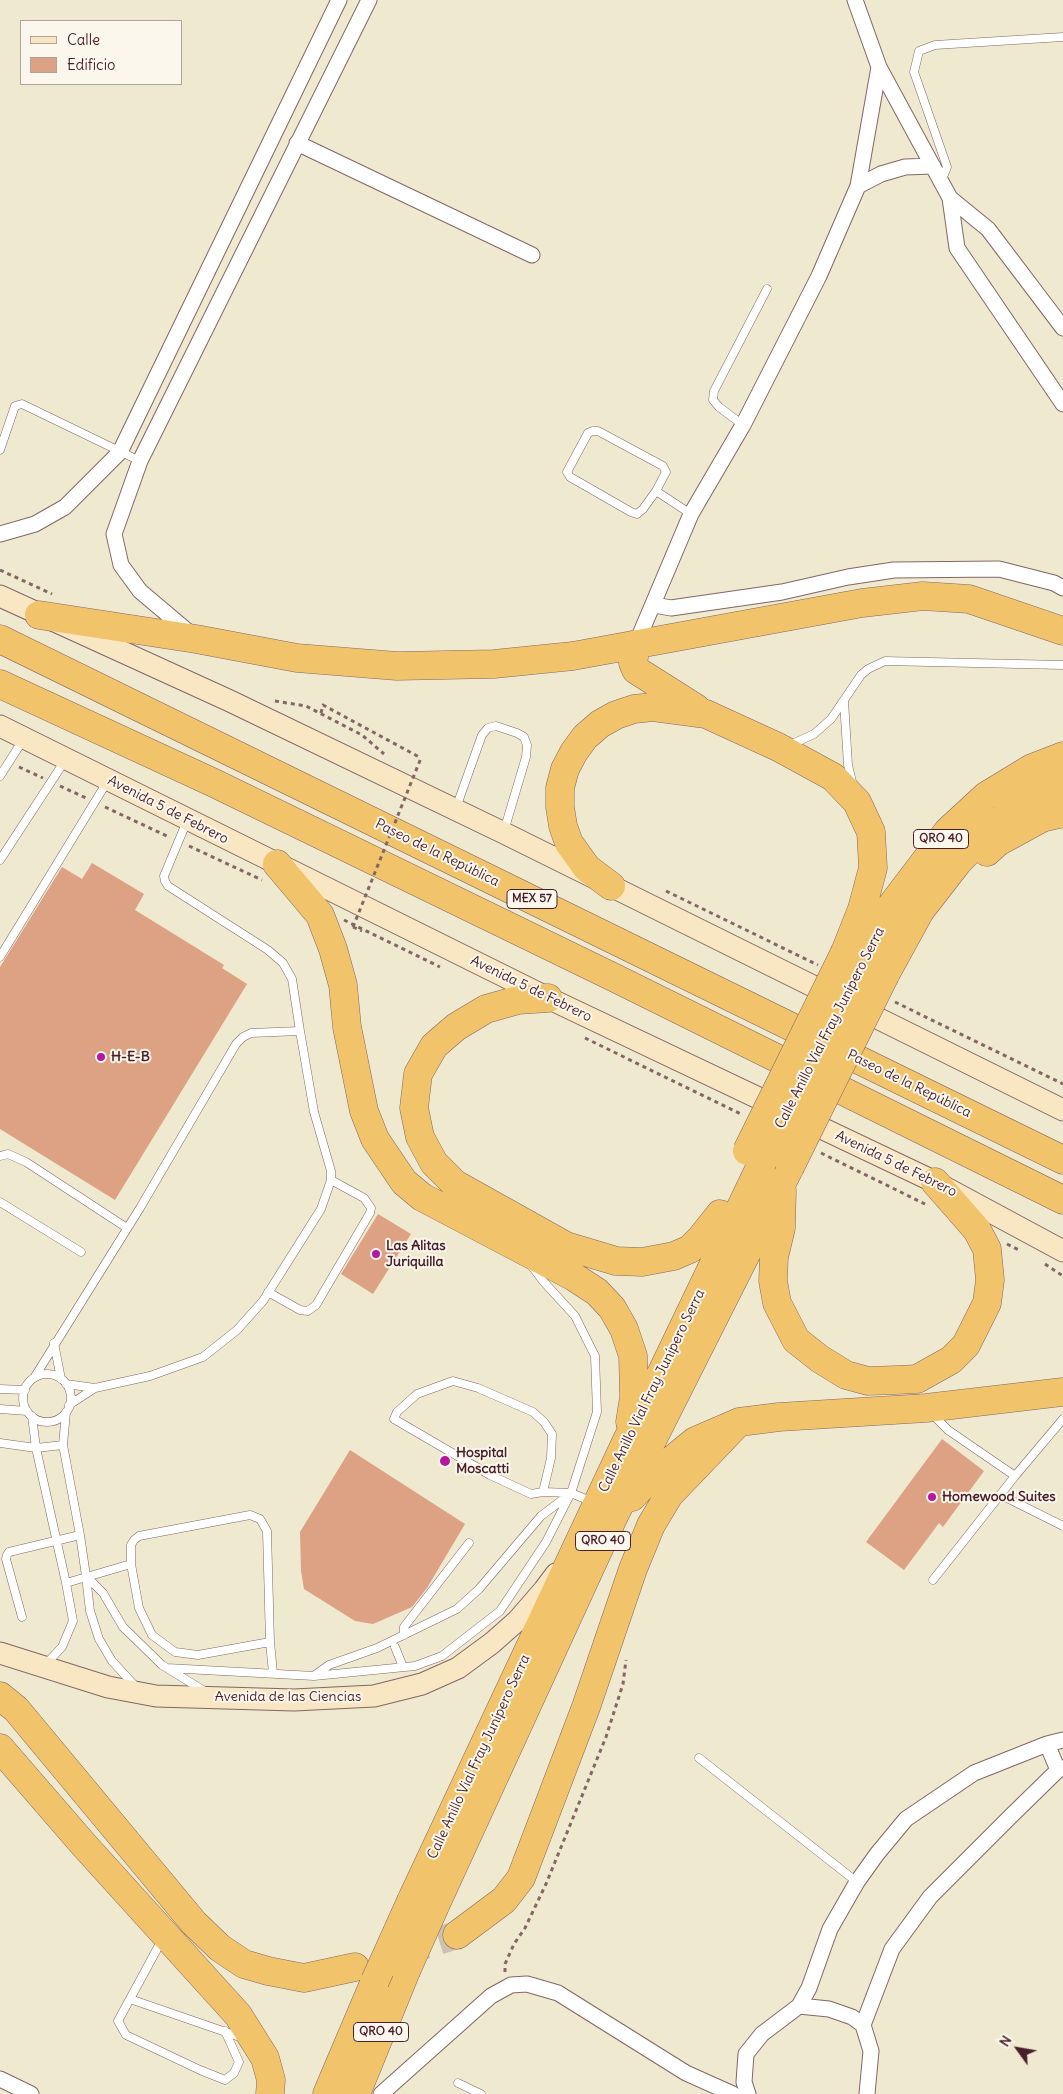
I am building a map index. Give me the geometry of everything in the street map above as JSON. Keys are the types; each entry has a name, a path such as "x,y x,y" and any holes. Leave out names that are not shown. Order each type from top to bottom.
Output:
{"highway":[{"path":"39,615 196,639 297,658 397,666 494,664 573,656 862,603 923,596 969,599 1063,631"},
{"name":"Paseo de la República","path":"0,639 1063,1160"},
{"path":"636,644 633,663 636,670 706,714 778,747 833,777 857,802 871,832 873,868 862,909 864,964"},
{"name":"MEX 57","path":"0,684 223,788 562,952 1063,1200"},
{"path":"611,886 587,868 569,843 563,826 560,788 565,769 574,752 585,737 600,724 616,715 634,709 653,707 706,714"},
{"name":"Calle Anillo Vial Fray Junípero Serra","path":"356,2094 406,1970 423,1904 580,1539 606,1510 627,1440 661,1374 755,1157 864,964 891,906 948,831 986,796 1032,768 1063,756"},
{"name":"Calle Anillo Vial Fray Junípero Serra","path":"327,2094 365,1974 423,1904 606,1510 786,1175 864,964 920,911 958,862 992,826 1036,794 1063,784"},
{"path":"920,911 998,842 1042,818 1063,813"},
{"path":"277,864 320,915 333,948 342,985 347,1027 364,1111 375,1139 404,1182 422,1196 574,1277 597,1292 612,1308 624,1329 633,1356 634,1397 627,1440"},
{"path":"548,998 518,1000 486,1009 456,1027 434,1046 418,1074 414,1108 420,1137 434,1163 455,1184 566,1246 616,1261 642,1262 674,1256 690,1249 702,1238 720,1214 755,1157"},
{"path":"786,1175 772,1281 777,1303 796,1340 820,1359 846,1375 868,1381 917,1379 950,1360 966,1345 987,1303 990,1280 987,1250 977,1230 934,1182"},
{"path":"661,1374 720,1214"},
{"path":"606,1510 650,1478 695,1441 739,1422 779,1417 926,1408 1063,1392"},
{"path":"457,1935 504,1900 521,1878 586,1707 633,1569 651,1525 669,1495 739,1422"},
{"path":"0,1696 16,1709 194,1923 220,1948 244,1964 304,1978 365,1974"},
{"path":"0,1748 238,2015 265,2058 270,2080 270,2094"}],"main road":[{"path":"0,596 230,701 504,833 1063,1110"},
{"name":"Avenida 5 de Febrero","path":"0,726 548,998 934,1182 1063,1251"},
{"name":"Avenida de las Ciencias","path":"0,1653 42,1668 108,1687 156,1696 294,1700 374,1696 422,1684 458,1668 492,1643 518,1620 544,1590 580,1539"}],"street":[{"path":"0,534 35,524 64,507 120,452 339,0"},
{"path":"196,639 140,591 121,565 114,534 140,462 369,0"},
{"path":"855,0 879,67 950,198 957,248 1063,404"},
{"path":"636,644 691,514 744,425 819,276 858,186 879,67"},
{"path":"297,143 532,255"},
{"path":"260,164 282,174"},
{"path":"858,186 881,174 905,167 933,166"},
{"path":"950,198 988,229 1063,328"},
{"path":"654,604 670,608 782,592 848,577 894,570 999,569 1054,583 1063,588"},
{"path":"748,2094 744,2082 746,2054 762,2034 799,2006 809,1988 830,1929 857,1882 906,1819 974,1773 1047,1744 1063,1740"},
{"path":"863,2025 892,1950 930,1897 1061,1769 1047,1744"},
{"path":"381,2094 491,1996 511,1984 528,1984 558,1993 686,2073 733,2094"},
{"path":"799,2006 829,2009 852,2016 863,2025 871,2050 867,2094"},
{"path":"0,2079 31,2094"}],"lane":[{"path":"941,182 947,167 914,72 919,51 935,45 1063,37"},
{"path":"744,425 719,407 713,400 714,391 767,288"},
{"path":"0,450 13,409 18,404 140,462"},
{"path":"598,431 663,466 666,472 656,491 637,514 570,477 567,472 588,433 598,431"},
{"path":"656,491 691,514"},
{"path":"778,747 794,744 814,734 831,720 861,676 868,669 884,661 1063,665"},
{"path":"844,701 848,764 857,802"},
{"path":"455,810 482,735 488,728 496,726 517,732 524,737 527,746 526,757 504,833"},
{"path":"0,776 24,738"},
{"path":"0,860 66,759"},
{"path":"0,957 109,780"},
{"path":"34,1378 48,1374 64,1382 95,1388 150,1376 204,1357 237,1330 263,1301 321,1209 331,1180 331,1171 314,1112 292,979 283,963 268,950 168,886 165,881 164,876 188,819"},
{"path":"42,1668 62,1647 73,1621 29,1414 24,1404 25,1390 128,1228 202,1105 236,1044 243,1037 251,1033 300,1030"},
{"path":"0,1156 8,1154 26,1162 128,1228"},
{"path":"268,1292 300,1310 308,1311 316,1305 370,1213 371,1208 364,1198 331,1180"},
{"path":"0,1202 81,1252"},
{"path":"167,1668 314,1676 415,1666 442,1656 500,1611 546,1542 571,1493 597,1412 595,1356 576,1316 543,1281 518,1247"},
{"path":"54,1343 64,1382 70,1391 63,1445 80,1535 90,1612 99,1639 112,1661 141,1693"},
{"path":"543,1492 551,1458 552,1434 544,1422 533,1412 478,1388 453,1381 417,1394 397,1412 394,1419 490,1475 531,1494 543,1492 571,1493 606,1510"},
{"path":"0,1409 29,1414 46,1422 54,1421 95,1388"},
{"path":"0,1389 25,1390"},
{"path":"926,1408 948,1430 1015,1476"},
{"path":"934,1580 1015,1476 1063,1419"},
{"path":"0,1443 36,1448 63,1445"},
{"path":"314,1676 330,1665 377,1648 457,1609 479,1589 541,1516 571,1493"},
{"path":"1001,1494 1063,1526"},
{"path":"270,1642 198,1655 175,1652 152,1635 139,1608 131,1564 131,1546 139,1536 250,1515 260,1519 267,1531 270,1642 274,1673"},
{"path":"22,1617 6,1559 9,1552 80,1535"},
{"path":"404,1635 404,1627 469,1543"},
{"path":"66,1583 131,1564"},
{"path":"86,1576 103,1592 124,1627 167,1668 217,1698"},
{"path":"395,1647 403,1668"},
{"path":"699,1758 857,1882"},
{"path":"165,1934 118,2021 126,2034 225,2080 234,2073 239,2062 225,2031"},
{"path":"130,2000 225,2031 256,2044"},
{"path":"458,2083 480,2094"}],"path":[{"path":"320,713 323,706 421,758 353,927"},
{"path":"511,1984 505,1972 505,1964 546,1884 606,1737 623,1684 626,1652"}],"building":[{"name":"H-E-B","path":"92,863 144,894 135,910 224,965 222,968 247,984 115,1200 0,1129 0,967 62,867 82,879"},
{"name":"Las Alitas Juriquilla","path":"378,1214 411,1234 373,1294 341,1274"},
{"name":"Homewood Suites","path":"942,1439 984,1471 943,1527 939,1523 904,1570 866,1542"},
{"name":"Hospital Moscatti","path":"350,1450 465,1524 427,1588 412,1607 373,1624 355,1621 304,1589 301,1571 300,1532"}],"tunnel":[{"path":"399,1953 457,1935"}],"place":[{"name":"H-E-B","path":"101,1057"},
{"name":"Las Alitas Juriquilla","path":"376,1254"},
{"name":"Hospital Moscatti","path":"445,1461"},
{"name":"Homewood Suites","path":"932,1497"}]}
